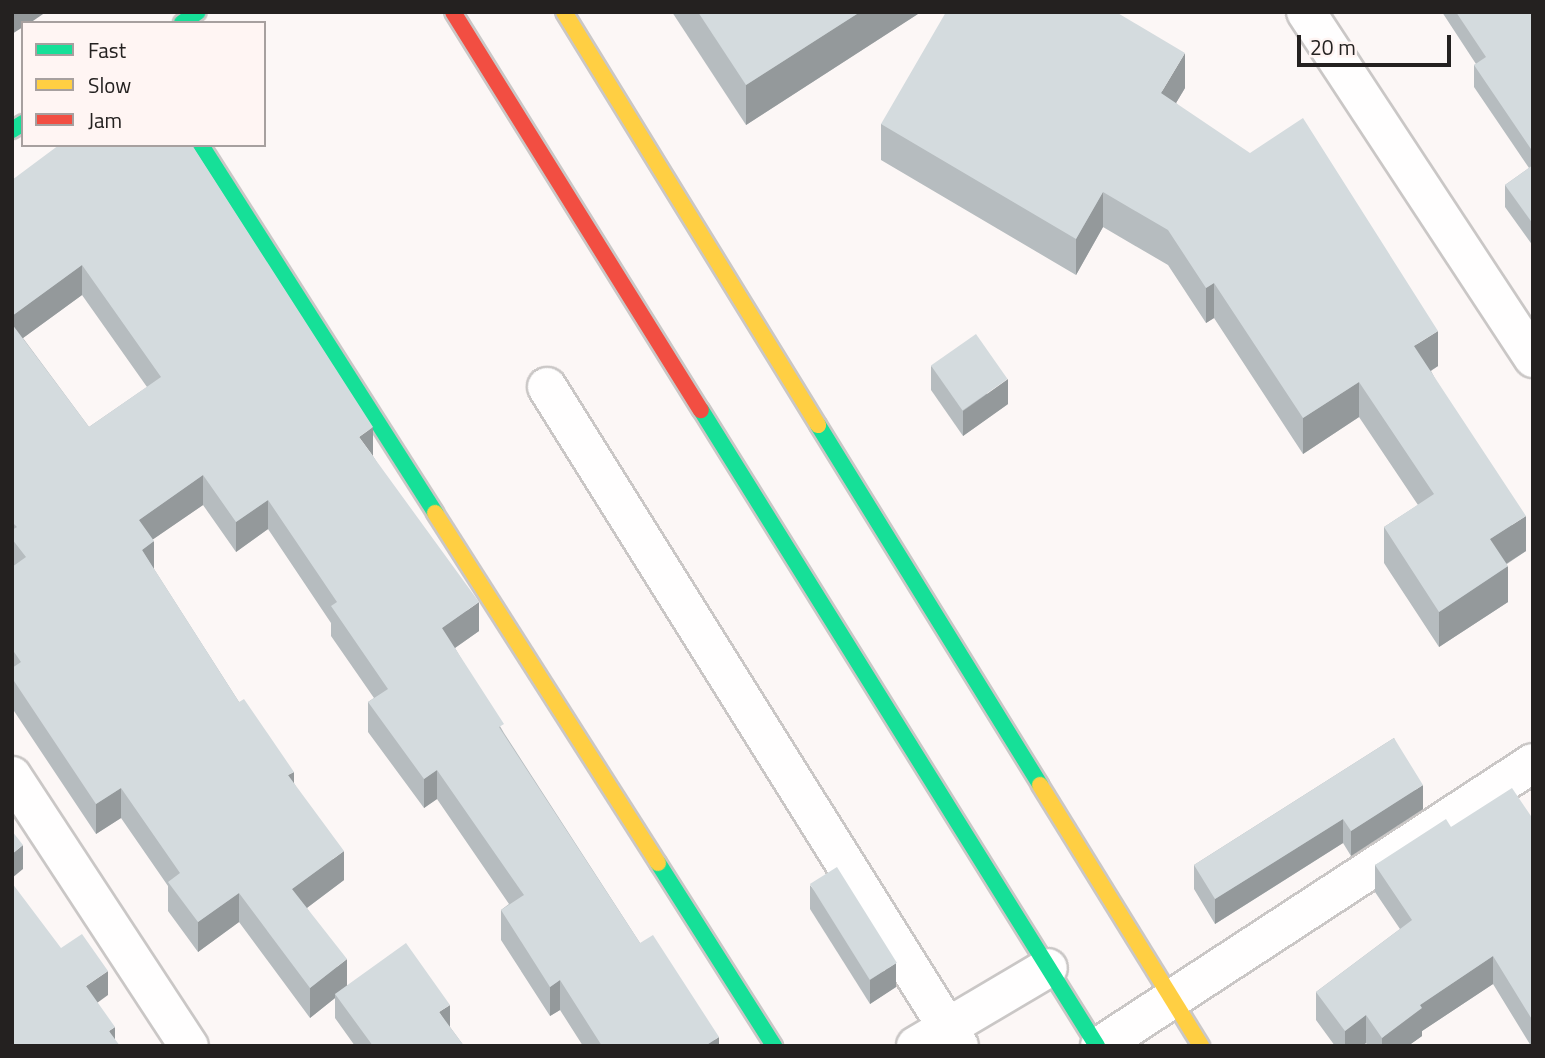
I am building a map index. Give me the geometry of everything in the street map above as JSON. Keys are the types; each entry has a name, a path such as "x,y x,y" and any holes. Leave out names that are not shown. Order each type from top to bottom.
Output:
{"main road":[{"path":"453,12 1099,1046"},
{"path":"565,12 1201,1046"},
{"path":"202,147 774,1046"}],"street":[{"path":"1306,12 1533,358"},
{"path":"547,387 941,1040 1048,968"},
{"path":"1099,1046 1170,997 1533,763"},
{"path":"12,776 189,1046"}],"building":[{"path":"698,12 860,12 746,85"},
{"path":"946,12 1116,12 1185,53 1161,93 1250,153 1303,118 1438,331 1414,346 1526,516 1490,539 1508,566 1439,612 1384,527 1434,494 1359,382 1303,418 1214,283 1206,288 1168,230 1103,192 1076,239 881,124"},
{"path":"1456,12 1533,12 1533,152 1474,65 1486,57"},
{"path":"56,147 193,147 373,427 359,437 479,602 442,628 504,724 499,727 640,943 653,935 719,1037 705,1046 602,1046 560,980 550,987 501,910 524,895 437,770 424,779 368,702 388,689 331,606 337,602 268,500 236,522 203,475 139,520 154,541 142,550 239,702 244,699 294,772 288,775 344,851 292,889 347,959 310,988 239,893 198,922 168,882 180,873 121,788 96,804 12,678 12,668 21,662 12,649 12,567 26,557 12,539 12,530 17,527 12,522 12,324 89,427 161,377 82,265 12,316 12,180"},
{"path":"1533,165 1533,224 1505,185"},
{"path":"976,334 1008,379 962,411 931,366"},
{"path":"1394,738 1423,785 1351,831 1343,819 1215,899 1194,865"},
{"path":"1512,788 1533,819 1533,1021 1493,956 1420,1005 1422,1008 1382,1038 1366,1015 1345,1031 1316,992 1412,920 1375,865 1446,819 1451,827"},
{"path":"12,831 23,845 12,854"},
{"path":"837,867 897,963 870,980 810,884"},
{"path":"12,883 61,948 82,934 108,971 86,986 115,1027 109,1031 120,1046 12,1046"},
{"path":"406,943 450,1005 439,1012 464,1046 373,1046 335,994"}],"traffic: fast":[{"path":"185,21 198,12"},
{"path":"12,130 21,124"},
{"path":"202,147 435,513"},
{"path":"701,410 1097,1046"},
{"path":"818,425 1040,785"},
{"path":"658,863 774,1046"}],"traffic: slow":[{"path":"564,12 818,425"},
{"path":"435,513 658,863"},
{"path":"1040,785 1201,1046"}],"traffic: jam":[{"path":"453,12 701,410"}]}
